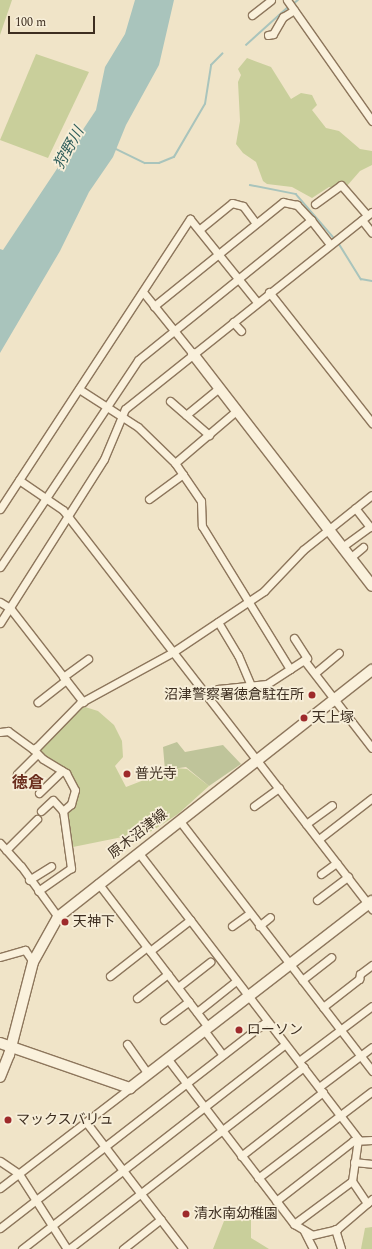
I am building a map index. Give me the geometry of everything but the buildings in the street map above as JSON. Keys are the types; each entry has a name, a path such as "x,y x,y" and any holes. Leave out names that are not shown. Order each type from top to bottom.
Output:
{"street":[{"path":"252,15 271,0"},
{"path":"268,35 273,34 275,26 291,5 371,117"},
{"path":"315,204 341,185 367,215 372,233"},
{"path":"154,306 283,202 297,205 311,220 335,241"},
{"path":"200,229 232,203 243,206 256,223"},
{"path":"0,623 106,454 120,416 269,292 367,215"},
{"path":"0,509 190,219 200,229 257,302"},
{"path":"0,567 138,360 173,330 311,220"},
{"path":"143,292 220,388 372,586"},
{"path":"269,292 372,423"},
{"path":"233,322 241,331"},
{"path":"186,415 220,388"},
{"path":"79,389 145,433 175,463 201,501 202,526 290,669"},
{"path":"170,401 209,434"},
{"path":"175,463 236,410"},
{"path":"149,499 183,474"},
{"path":"0,1188 206,1028 371,905 306,824 208,695 68,516 46,498 19,480"},
{"path":"16,774 35,751 83,702 173,652 248,600 264,591 277,574 328,528 372,495"},
{"path":"342,547 370,527 355,508"},
{"path":"350,558 363,547"},
{"path":"0,602 10,608 83,702"},
{"path":"218,622 238,655 251,685"},
{"path":"208,695 218,689 267,684 303,661 307,658 294,638"},
{"path":"314,673 339,653"},
{"path":"38,702 88,659"},
{"path":"303,661 372,748"},
{"name":"原木沼津線","path":"0,1077 11,1046 34,962 58,918 98,883 372,670"},
{"path":"0,732 8,731 69,777 75,790 71,804 63,811"},
{"path":"39,792 62,772"},
{"path":"254,806 279,788"},
{"path":"319,839 372,798"},
{"path":"38,891 71,868 63,811 53,800 41,811"},
{"path":"306,824 332,805"},
{"path":"6,850 37,819"},
{"path":"179,820 372,1071"},
{"path":"0,843 58,918"},
{"path":"138,852 236,982 302,1064 358,1139 352,1181 369,1201 335,1229 312,1235 294,1224 168,1059"},
{"path":"321,874 336,862"},
{"path":"29,880 51,866"},
{"path":"317,900 348,877"},
{"path":"98,883 197,1012 223,1055"},
{"path":"232,926 250,913"},
{"path":"260,926 270,917"},
{"path":"110,976 190,920"},
{"path":"0,957 24,950 34,962"},
{"path":"302,980 331,957"},
{"path":"178,987 210,962"},
{"path":"323,1007 359,980 360,974 372,965"},
{"path":"137,998 168,974"},
{"path":"197,1012 236,982"},
{"path":"164,1020 189,1001"},
{"path":"0,1161 19,1174 50,1226 68,1249 222,1131 341,1030 372,1006"},
{"path":"0,1228 267,1021"},
{"path":"0,1043 130,1088"},
{"path":"127,1044 148,1074"},
{"path":"22,1249 285,1044"},
{"path":"241,1156 372,1047"},
{"path":"258,1178 372,1091"},
{"path":"86,1122 183,1249"},
{"path":"276,1201 358,1139 372,1140"},
{"path":"354,1162 372,1164"},
{"path":"294,1224 352,1181"},
{"path":"123,1249 161,1220"},
{"path":"335,1229 341,1249"},
{"path":"303,1230 313,1249"}],"green space":[{"path":"0,0 12,0 0,35"},
{"path":"36,54 89,72 48,158 0,140"},
{"path":"247,58 271,67 291,99 301,93 312,95 317,105 312,110 326,128 339,131 360,149 372,151 372,165 360,171 346,187 338,190 329,187 312,198 292,187 267,184 263,181 256,162 243,153 236,144 240,121 238,82 241,75 238,69"},
{"path":"85,707 98,711 114,725 122,741 123,757 115,766 126,787 175,768 187,769 209,786 178,814 152,831 68,848 63,811 74,797 72,783 45,761 37,747 73,709"},
{"path":"177,742 185,752 223,745 241,764 209,786 186,767 165,770 163,747"},
{"path":"251,1220 251,1238 269,1249 213,1249 224,1221"},
{"path":"372,1227 372,1249 361,1249 365,1228"}],"water":[{"path":"135,0 174,0 159,65 126,125 113,157 89,192 60,251 0,353 0,249 3,250 96,110 105,67 125,34"}],"waterway":[{"path":"293,4 298,0"},
{"path":"246,45 288,7"},
{"path":"116,149 145,163 159,163 174,157 205,104 211,65 222,54"},
{"path":"250,185 296,194 335,239"},
{"path":"338,242 361,279 372,281"}],"place":[{"name":"沼津警察署徳倉駐在所","path":"312,695"},
{"name":"天上塚","path":"304,718"},
{"name":"普光寺","path":"127,774"},
{"name":"天神下","path":"65,922"},
{"name":"ローソン","path":"239,1030"},
{"name":"マックスバリュ","path":"8,1120"},
{"name":"清水南幼稚園","path":"186,1214"}],"district":[{"name":"徳倉","path":"28,783"}],"water label":[{"name":"狩野川","path":"69,148"}]}
